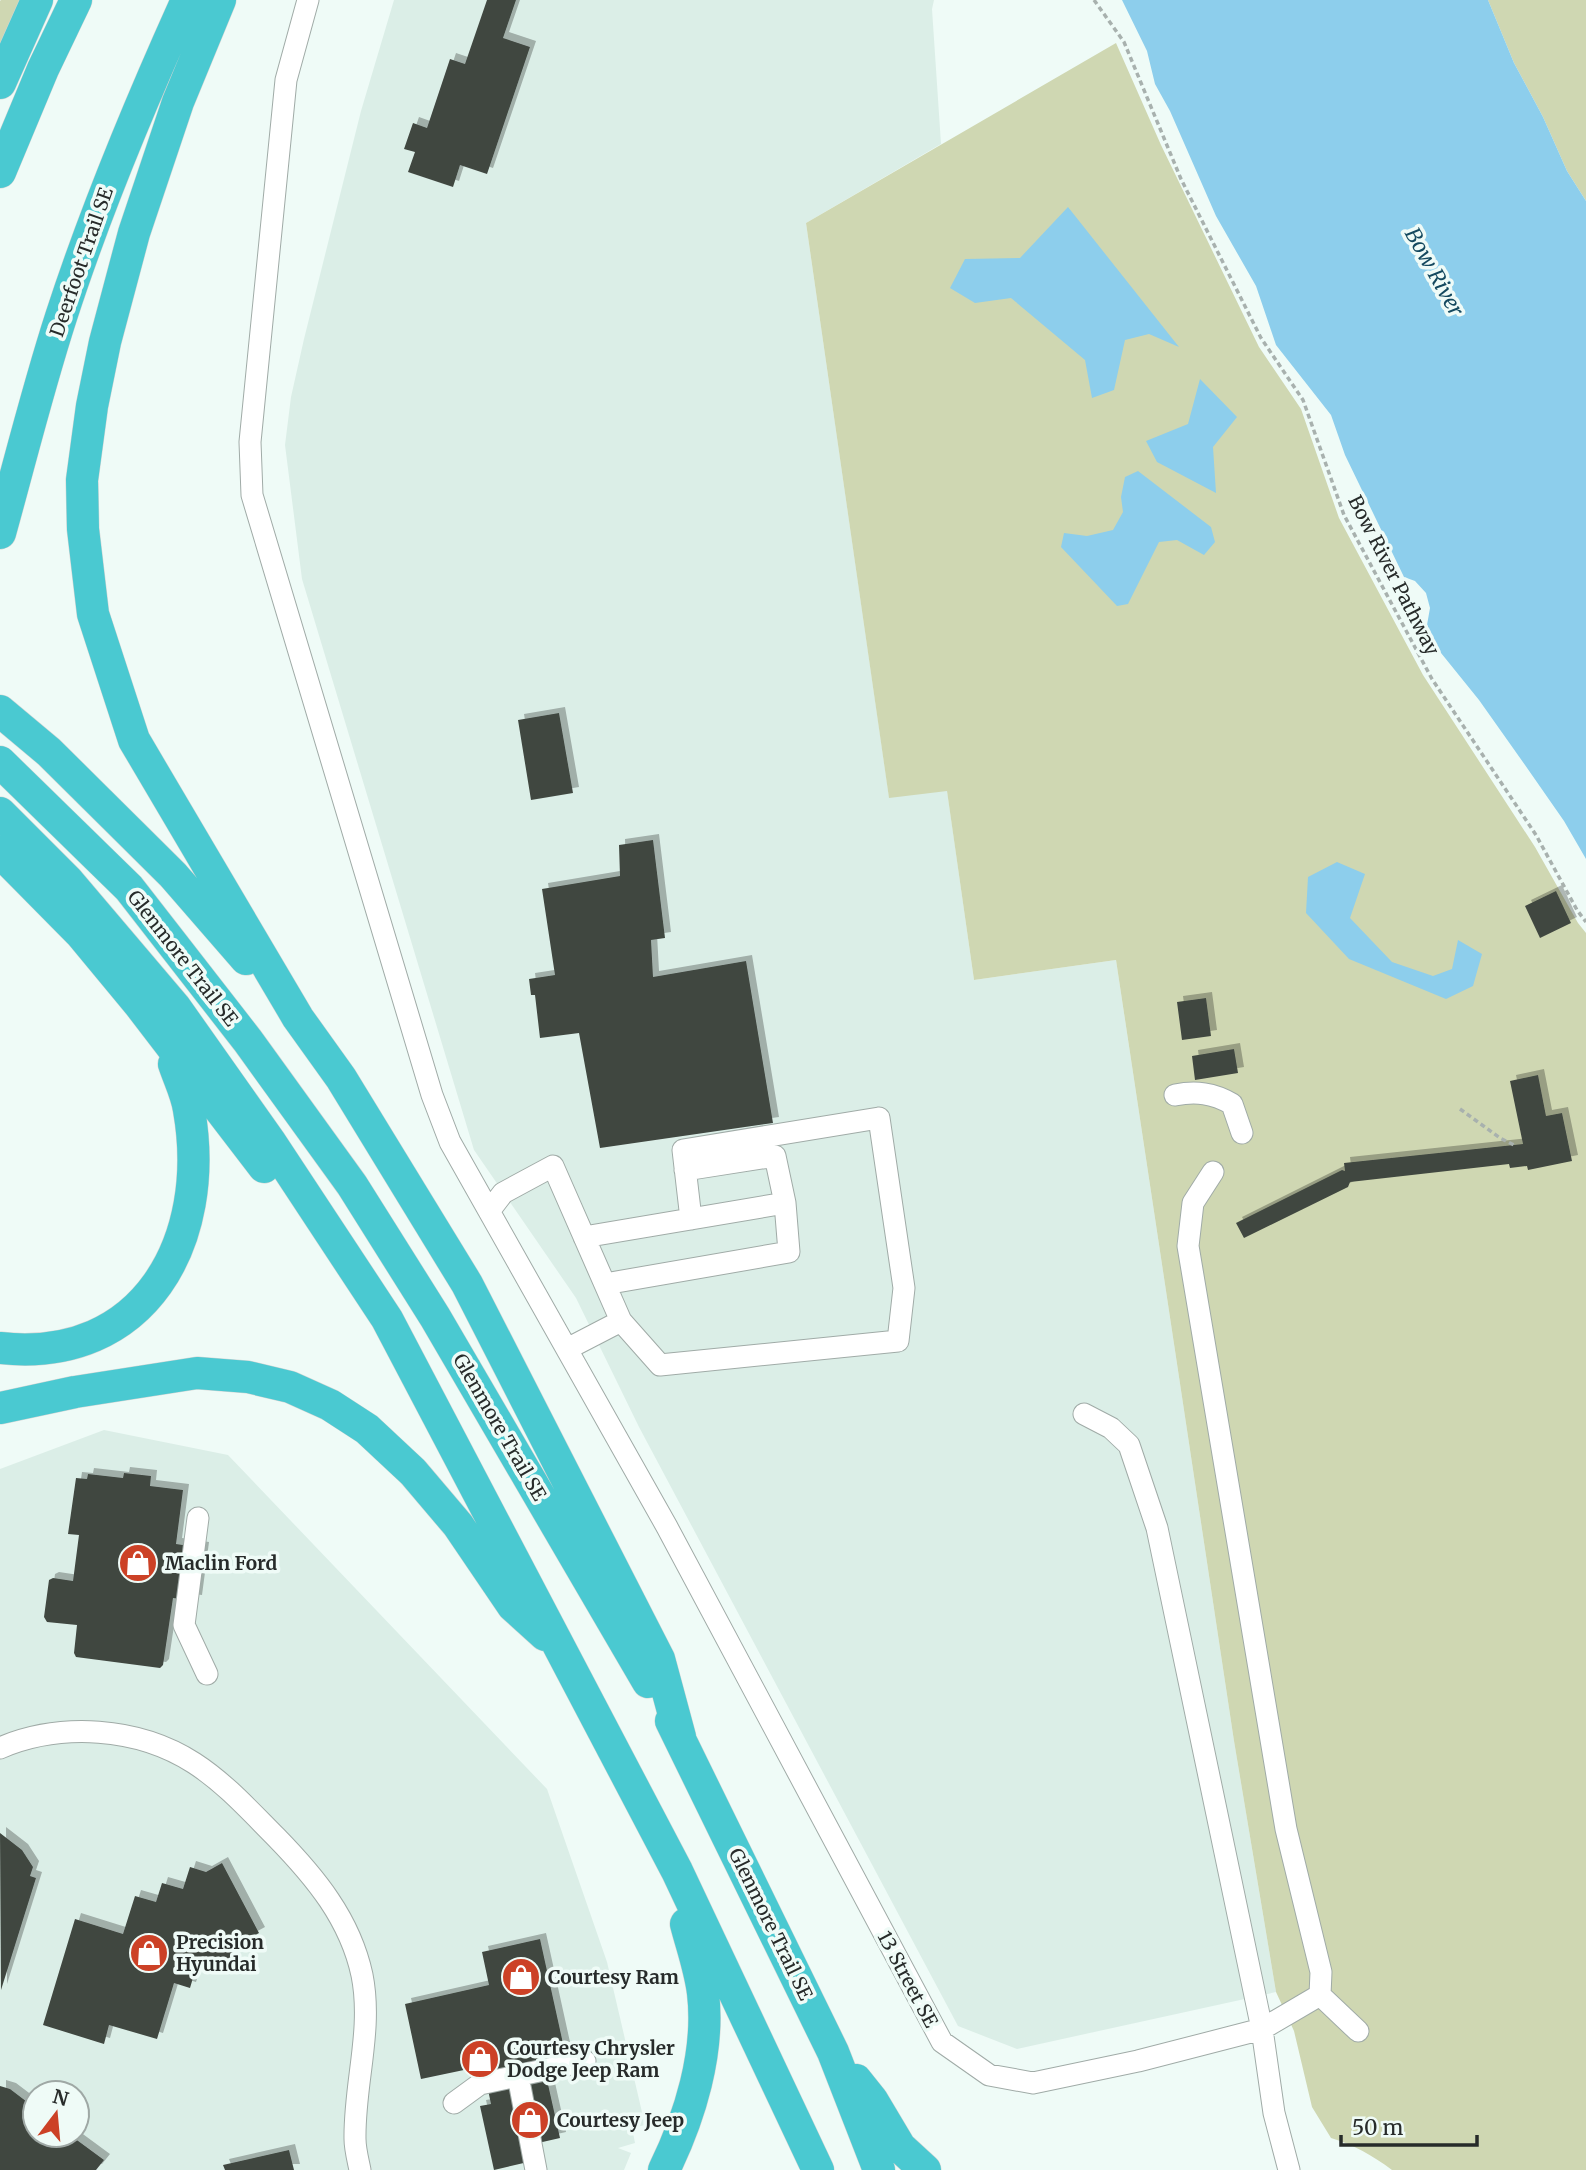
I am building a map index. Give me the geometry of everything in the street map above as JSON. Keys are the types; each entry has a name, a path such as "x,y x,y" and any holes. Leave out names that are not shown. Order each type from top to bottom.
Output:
{"highway":[{"path":"0,83 37,0"},
{"path":"0,172 43,69 76,0"},
{"name":"Deerfoot Trail SE","path":"0,533 60,320 82,254 116,162 187,0"},
{"path":"220,0 178,102 134,233 111,318 87,441 82,480 83,529 93,614 134,740 298,1018"},
{"path":"0,711 49,752 173,875 298,1018 341,1077 467,1284 659,1659 680,1737"},
{"name":"Glenmore Trail SE","path":"0,762 129,888 248,1041 352,1185 435,1317 680,1737 832,2052 879,2170"},
{"name":"Glenmore Trail SE","path":"0,813 68,881 175,1007 279,1154 387,1319 677,1871 818,2170"},
{"path":"0,852 81,934 139,1004 252,1151 353,1292 387,1319"},
{"path":"0,1348 50,1348 76,1344 92,1337 113,1327 135,1311 165,1272 184,1231 189,1212 194,1147 189,1108 167,1043"},
{"path":"0,1408 100,1388 197,1373 238,1376 290,1387 330,1405 367,1429 413,1472 458,1525 513,1606 560,1648"},
{"path":"664,2170 680,2137 695,2090 705,2020 701,1983 681,1909 677,1871"},
{"path":"832,2052 872,2100 900,2147 925,2170"}],"street":[{"name":"13 Street SE","path":"308,0 286,80 250,442 252,495 432,1095 450,1142 667,1527 942,2042 989,2075 1033,2083 1138,2061 1262,2029 1320,1995"},
{"path":"1175,1095 1192,1092 1216,1095 1232,1104 1242,1133"},
{"path":"490,1210 503,1193 553,1166 621,1321 660,1365 898,1341 904,1288 879,1118 683,1150 691,1219"},
{"path":"605,1284 789,1252 785,1203 775,1156 685,1170"},
{"path":"1213,1172 1193,1203 1188,1247 1286,1829 1321,1972 1320,1995 1357,2031"},
{"path":"584,1237 785,1203"},
{"path":"567,1349 621,1321"},
{"path":"1084,1414 1111,1428 1129,1446 1157,1528 1262,2029 1274,2113 1289,2170"},
{"path":"198,1518 184,1625 207,1674"},
{"path":"0,1748 46,1734 78,1732 111,1733 167,1749 194,1762 225,1786 315,1879 333,1904 346,1930 362,1974 366,2013 356,2104 355,2142 360,2170"},
{"path":"454,2103 480,2084 585,2061"},
{"path":"518,2076 536,2170"}],"path":[{"name":"Bow River Pathway","path":"1094,0 1124,43 1181,179 1261,338 1303,400 1350,527 1432,679 1536,835 1586,922"},
{"path":"1460,1109 1514,1145"}],"shaded area":[{"path":"394,0 934,0 932,9 941,144 806,223 889,797 947,790 974,980 1116,960 1234,1741 1276,1992 1017,2049 958,2026 639,1427 576,1298 474,1150 302,579 285,445 291,397 304,339 361,111"},
{"path":"104,1430 228,1455 547,1789 607,1962 645,2125 632,2128 635,2143 618,2148 631,2153 624,2170 0,2170 0,1469"}],"green space":[{"path":"21,0 0,45 0,1"},
{"path":"1488,0 1586,0 1586,201 1567,171 1543,117 1514,63"},
{"path":"1116,43 1161,145 1259,347 1301,409 1339,518 1423,675 1535,847 1586,933 1586,2170 1392,2170 1363,2151 1331,2138 1312,2107 1294,2031 1276,1992 1234,1741 1116,960 974,980 947,791 889,798 806,223"}],"water":[{"name":"Bow River","path":"1122,0 1488,0 1514,63 1543,117 1567,171 1586,201 1586,859 1564,821 1525,765 1479,700 1437,648 1427,625 1430,608 1426,593 1415,581 1404,577 1345,455 1331,415 1276,345 1256,286 1216,216 1170,111 1155,84 1147,51"},
{"path":"1068,207 1179,347 1149,334 1125,340 1114,390 1092,398 1085,360 1011,298 975,303 950,288 965,259 1020,258"},
{"path":"1200,379 1237,417 1213,447 1216,493 1157,462 1146,441 1188,424"},
{"path":"1138,471 1211,527 1215,542 1204,555 1177,540 1159,542 1128,604 1117,606 1061,547 1064,533 1087,536 1113,530 1123,512 1121,497 1125,477"},
{"path":"1337,862 1365,874 1350,918 1392,962 1433,976 1452,969 1458,940 1482,954 1473,986 1446,999 1349,959 1306,913 1308,877"}],"building":[{"path":"487,0 516,0 503,38 530,47 487,174 460,165 453,187 408,172 415,152 404,149 413,123 427,128 450,59 465,64"},
{"path":"559,713 573,793 531,800 518,720"},
{"path":"653,840 665,938 651,940 653,977 746,961 773,1123 600,1148 579,1033 540,1038 535,995 531,995 529,979 555,975 542,889 620,876 619,845"},
{"path":"1556,891 1571,923 1540,938 1525,906"},
{"path":"1206,998 1211,1036 1182,1040 1177,1002"},
{"path":"1234,1049 1238,1073 1195,1080 1192,1056"},
{"path":"1538,1075 1546,1116 1562,1113 1572,1161 1528,1170 1527,1166 1510,1168 1509,1164 1350,1182 1348,1187 1244,1238 1236,1223 1342,1170 1345,1171 1344,1163 1523,1144 1510,1081"},
{"name":"Maclin Ford","path":"124,1473 151,1476 150,1486 183,1490 176,1544 203,1548 196,1601 173,1598 163,1665 160,1668 76,1657 74,1653 77,1625 47,1622 44,1617 49,1580 53,1578 73,1581 79,1535 68,1534 76,1478 87,1479 88,1474 123,1478"},
{"path":"0,1833 22,1850 33,1867 30,1876 36,1878 1,1990"},
{"name":"Precision Hyundai","path":"222,1863 259,1933 235,1946 227,1970 198,1961 190,1988 174,1983 157,2039 109,2025 104,2044 43,2025 75,1919 123,1934 135,1896 156,1902 162,1883 183,1889 190,1867 206,1872"},
{"name":"Courtesy Chrysler Dodge Jeep Ram","path":"540,1939 564,2048 541,2053 560,2138 525,2146 528,2162 494,2170 480,2106 491,2104 483,2066 421,2079 405,2004 489,1985 482,1952"},
{"path":"0,2086 10,2089 21,2097 21,2149 89,2149 104,2160 96,2170 0,2170"},
{"path":"289,2150 294,2170 225,2170 223,2165"}],"place":[{"name":"Maclin Ford","path":"138,1563"},
{"name":"Precision Hyundai","path":"149,1953"},
{"name":"Courtesy Ram","path":"521,1977"},
{"name":"Courtesy Chrysler Dodge Jeep Ram","path":"480,2059"},
{"name":"Courtesy Jeep","path":"530,2120"}]}
